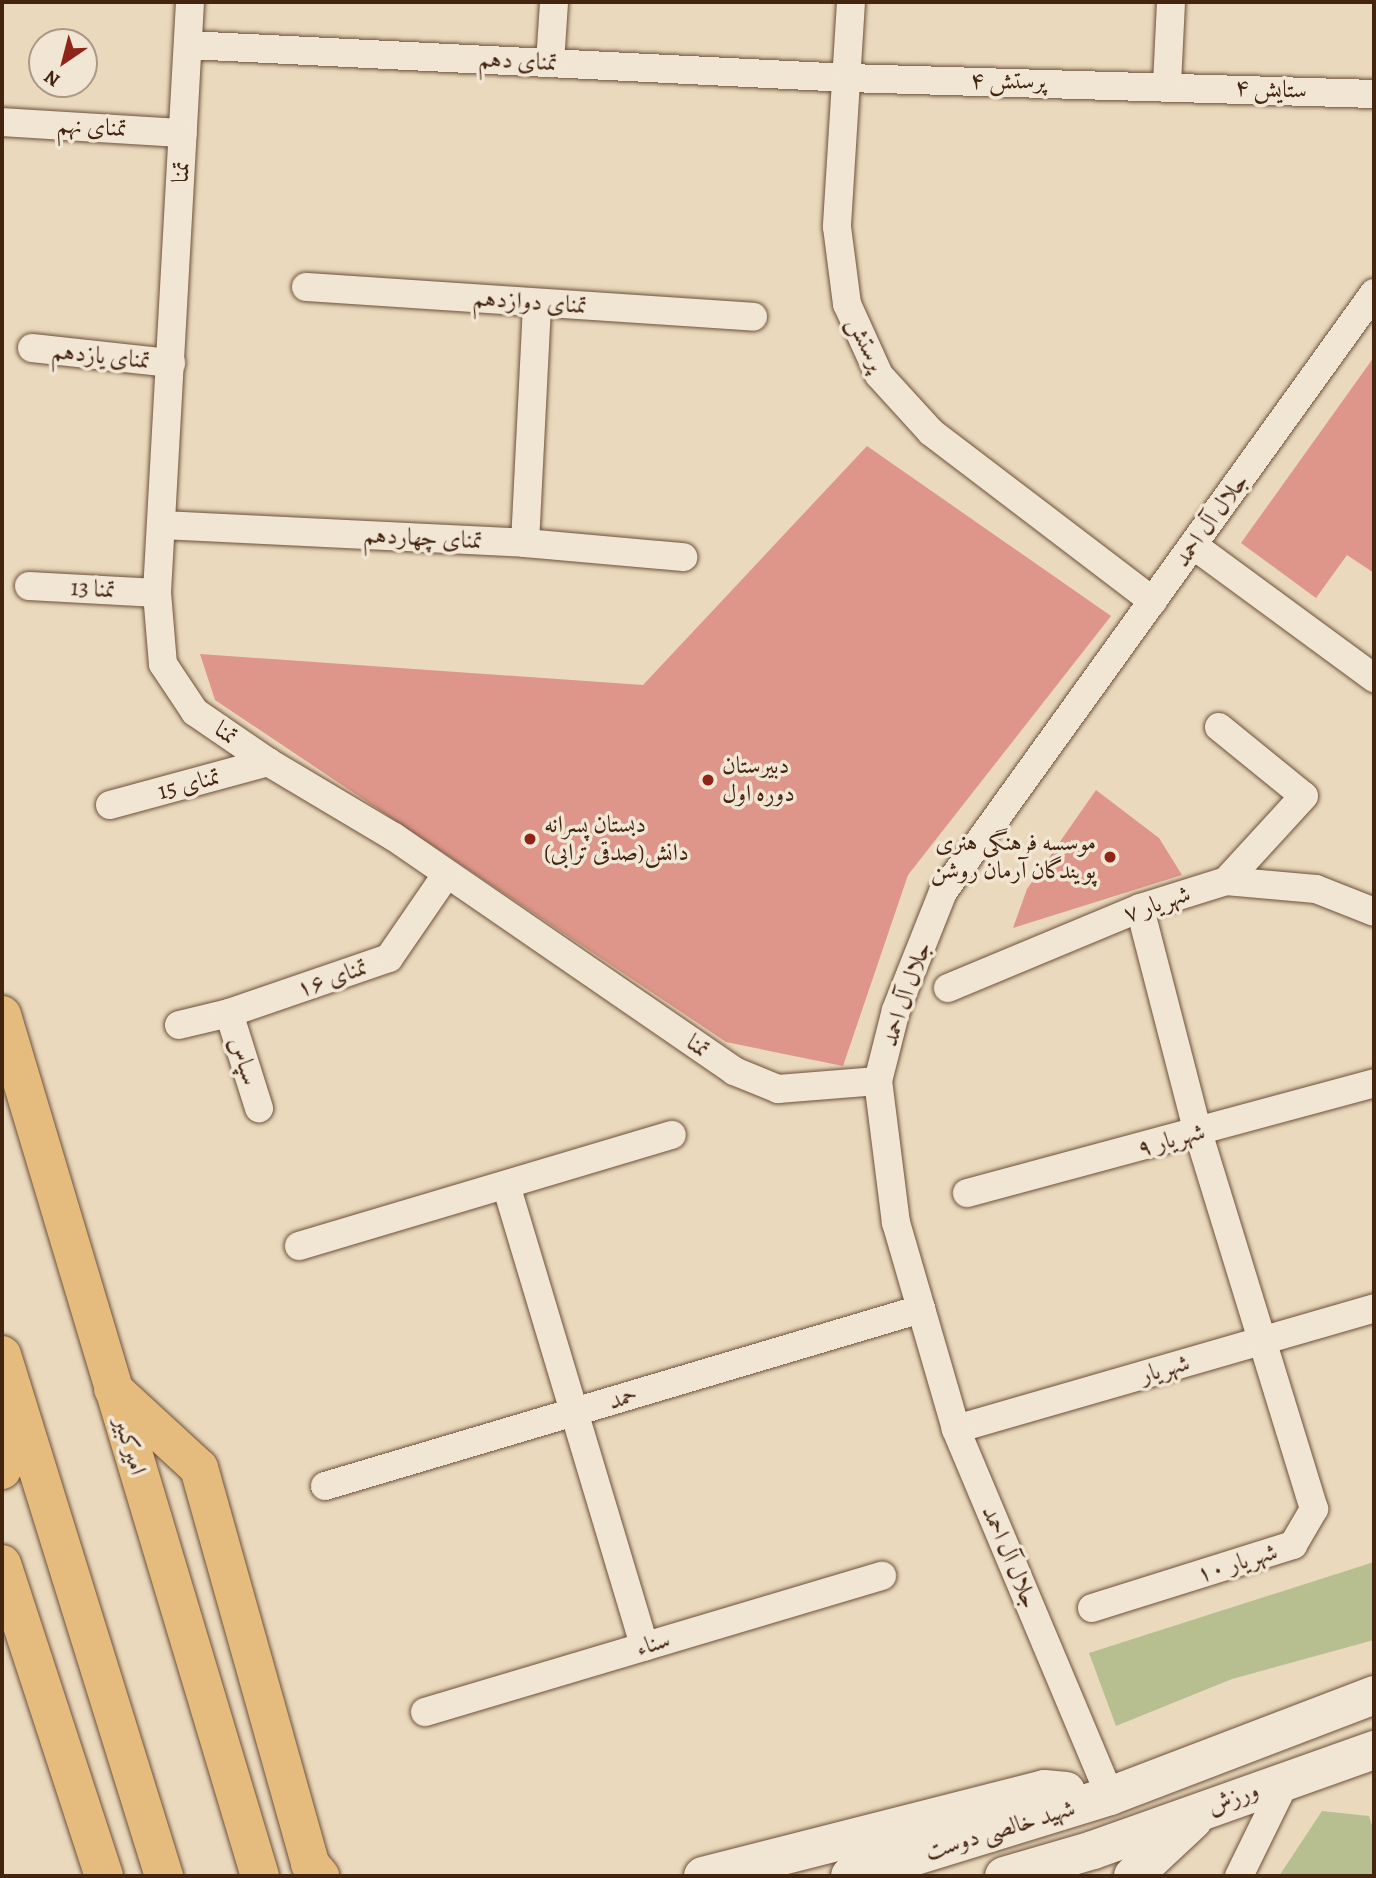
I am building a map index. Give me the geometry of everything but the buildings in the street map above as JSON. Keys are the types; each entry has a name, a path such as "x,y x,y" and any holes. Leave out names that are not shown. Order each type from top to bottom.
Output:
{"main road":[{"name":"امیرکبیر","path":"2,1015 260,1876"},
{"path":"2,1355 163,1876"},
{"path":"113,1390 199,1468 310,1864 320,1876"},
{"path":"2,1470 16,1402"},
{"path":"2,1564 104,1876"},
{"name":"ورزش","path":"1110,1796 1374,1695"},
{"name":"ورزش","path":"1093,1850 1287,1778 1374,1750"},
{"path":"703,1876 1044,1789 1110,1796"},
{"name":"شهید خالصی دوست","path":"850,1876 1110,1796"},
{"path":"1133,1876 1205,1809"},
{"name":"شهید خالصی دوست","path":"1004,1876 1093,1850"}],"street":[{"name":"تمنا","path":"190,2 157,593 163,664 195,712 268,762 394,837 734,1071 778,1089 878,1082"},
{"path":"550,63 554,2"},
{"name":"پرستش","path":"851,2 837,227 847,304 879,375 931,432 1153,601"},
{"path":"1167,84 1171,2"},
{"name":"تمنای دهم","path":"188,45 848,78"},
{"name":"پرستش ۴","path":"848,78 1167,84"},
{"name":"ستایش ۴","path":"1167,84 1374,94"},
{"name":"تمنای نهم","path":"2,122 183,133"},
{"name":"تمنای دوازدهم","path":"306,287 753,317"},
{"name":"جلال آل احمد","path":"1110,1796 956,1429 896,1223 878,1082 896,1010 943,892 1374,293"},
{"path":"524,543 537,303"},
{"name":"تمنای یازدهم","path":"32,348 171,363"},
{"name":"تمنای چهاردهم","path":"162,525 524,543 683,557"},
{"path":"1193,545 1374,678"},
{"name":"تمنا 13","path":"29,586 157,593"},
{"path":"1219,727 1304,796 1226,881"},
{"name":"تمنای 15","path":"110,805 268,762"},
{"name":"تمنای ۱۶","path":"179,1025 229,1013 389,958 446,875"},
{"name":"شهریار ۷","path":"948,988 1140,908 1226,881 1316,889 1374,912"},
{"name":"شهریار ۱۰","path":"1093,1608 1293,1545 1307,1526 1314,1509 1198,1132 1140,908"},
{"name":"سپاس","path":"229,1013 258,1108"},
{"name":"شهریار ۹","path":"967,1193 1374,1083"},
{"path":"299,1246 672,1135"},
{"path":"506,1185 645,1647"},
{"name":"شهریار","path":"956,1429 1374,1308"},
{"name":"حمد","path":"325,1486 920,1309"},
{"name":"سناء","path":"425,1712 882,1576"},
{"path":"1238,1876 1287,1778"}],"green space":[{"path":"1374,1562 1374,1640 1232,1679 1116,1726 1089,1653"},
{"path":"1322,1811 1369,1816 1374,1831 1374,1876 1279,1876"}],"place":[{"name":"دبیرستان دوره اول","path":"708,780"},
{"name":"دبستان پسرانه دانش(صدقی ترابی)","path":"530,839"},
{"name":"موسسه فرهنگی هنری پویندگان آرمان روشن","path":"1110,857"}]}
